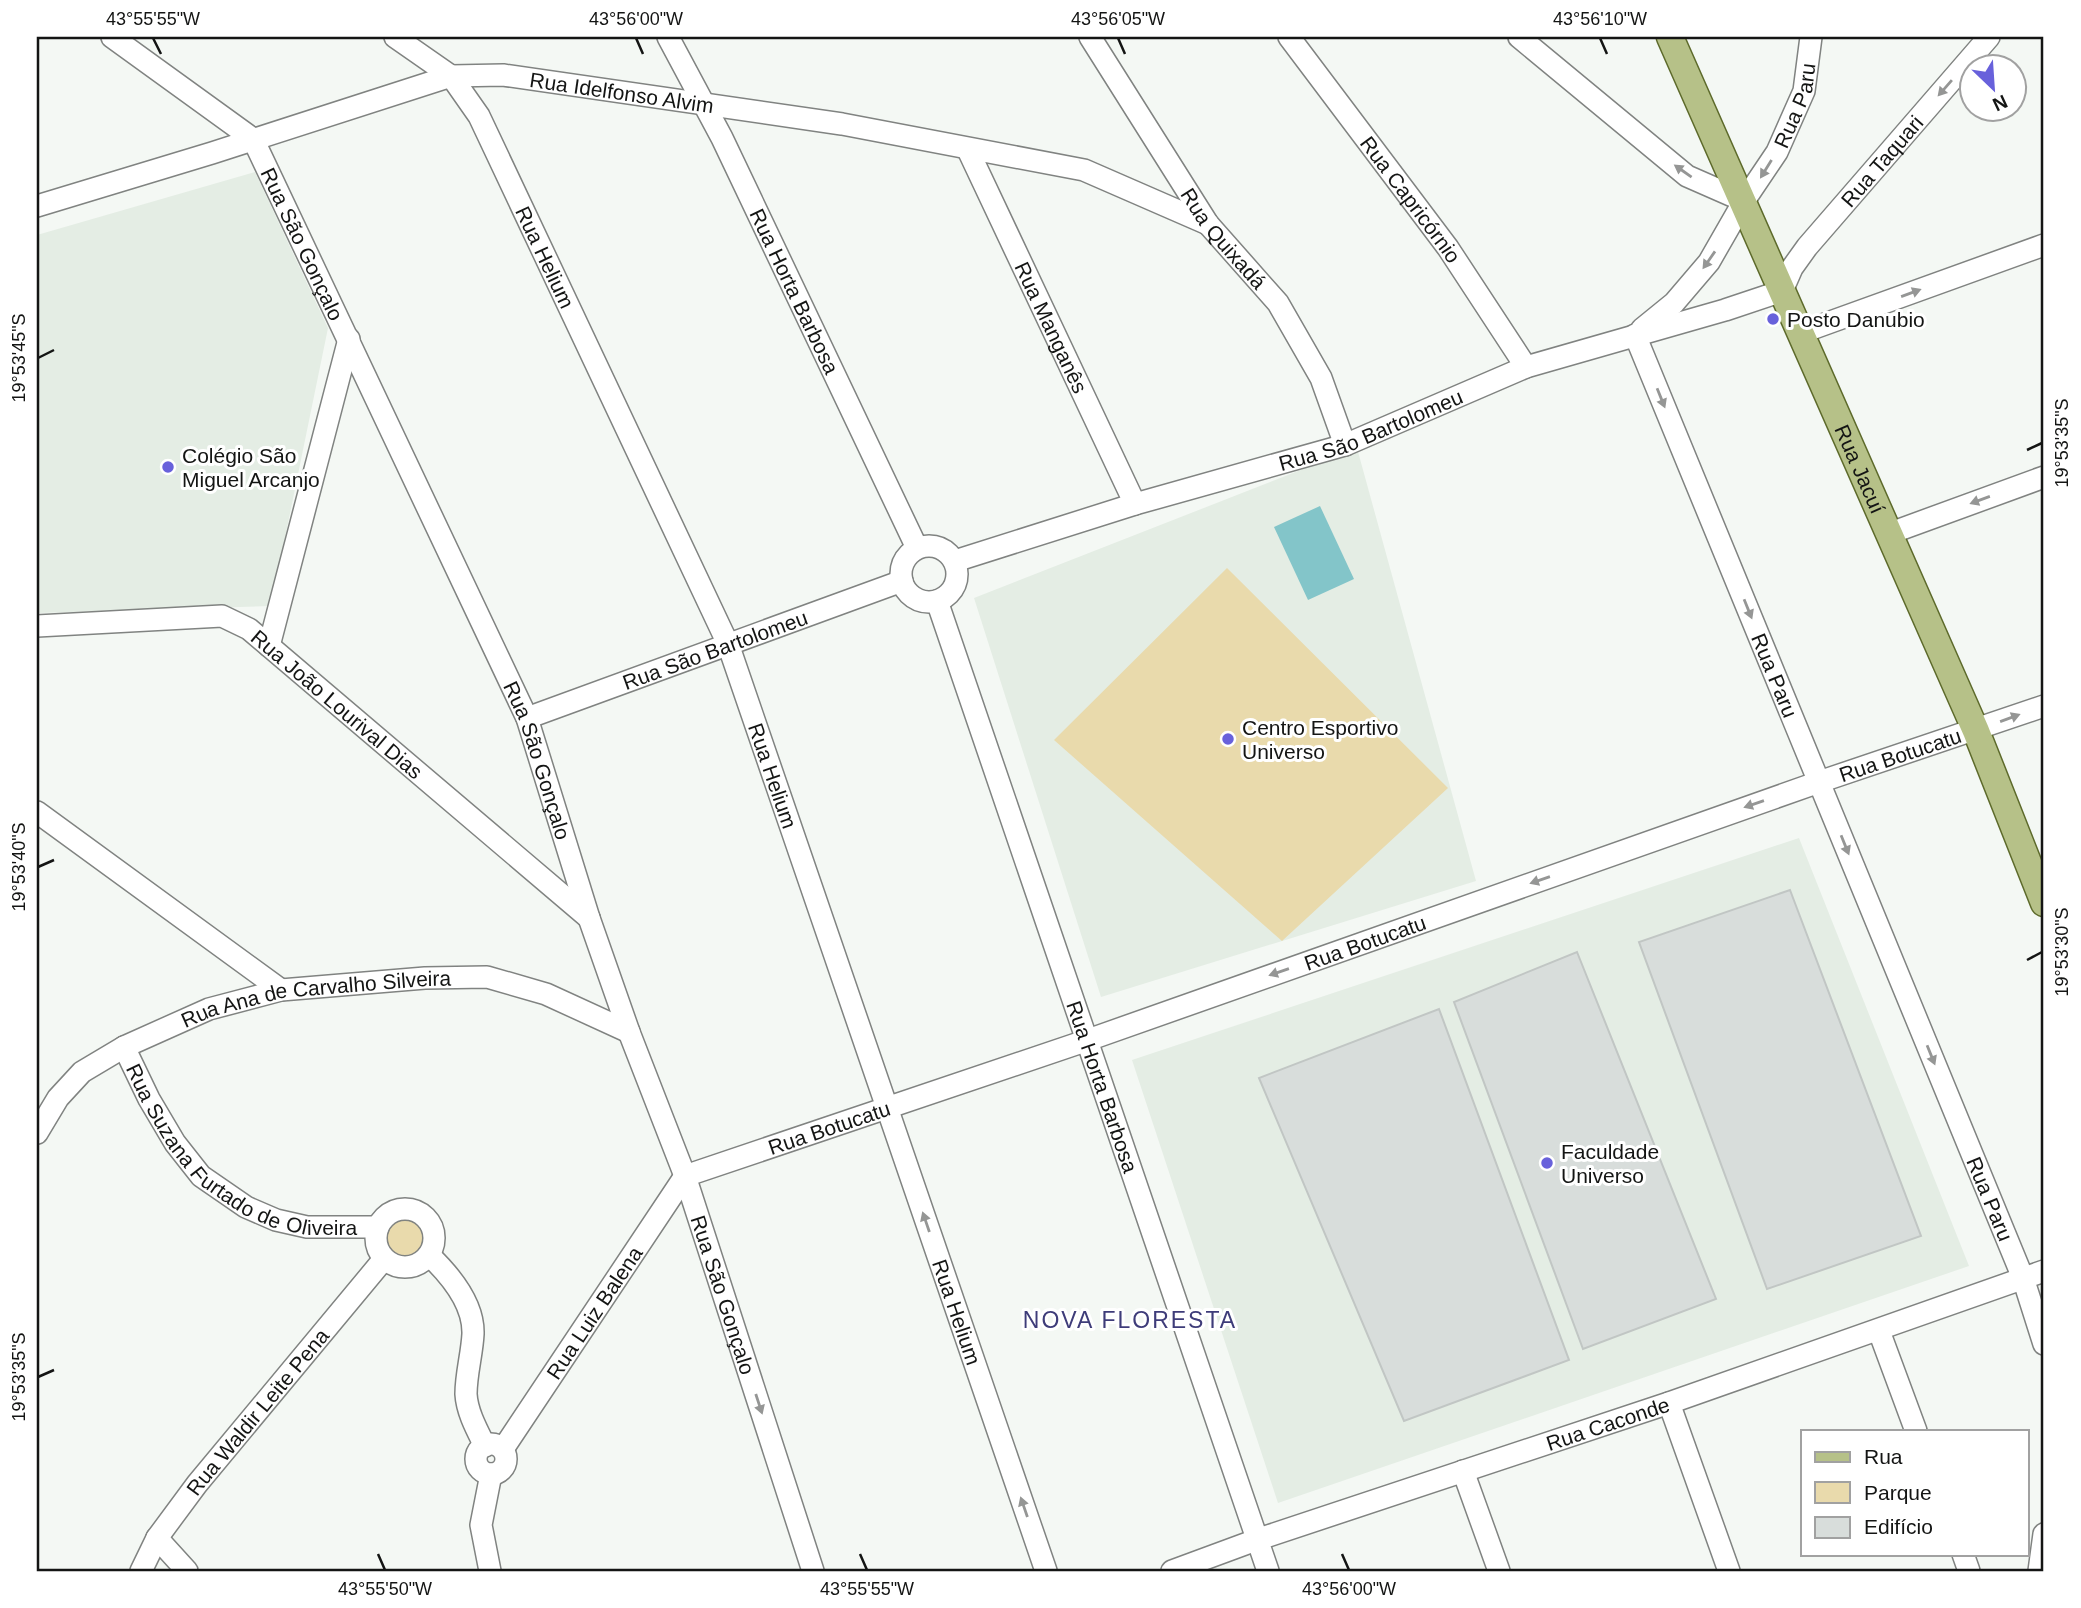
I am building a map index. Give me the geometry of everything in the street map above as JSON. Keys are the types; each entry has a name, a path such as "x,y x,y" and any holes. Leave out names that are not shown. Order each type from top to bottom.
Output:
{"main road":[{"name":"Rua Jacuí","path":"1670,37 1976,731 2044,903"}],"street":[{"name":"Rua São Gonçalo","path":"112,37 253,139 527,718 589,918 685,1176 814,1571"},
{"name":"Rua Helium","path":"395,37 451,76 480,116 728,644 1046,1571"},
{"name":"Rua Horta Barbosa","path":"668,37 722,138 917,548"},
{"name":"Rua Quixadá","path":"1090,37 1208,224 1278,303 1321,378 1345,445"},
{"name":"Rua Capricórnio","path":"1289,37 1448,248 1527,368"},
{"path":"1519,37 1687,176 1744,201"},
{"name":"Rua Paru","path":"1811,37 1811,54 1804,91 1777,152 1744,201 1709,262 1674,303 1635,335 2023,1278 2044,1344"},
{"name":"Rua Taquari","path":"1782,291 1792,268 1808,247 1989,37"},
{"name":"Rua Idelfonso Alvim","path":"37,206 451,76 503,75 842,124 1084,170 1208,224"},
{"name":"Rua Manganês","path":"968,150 1135,504"},
{"path":"1800,333 2044,245"},
{"name":"Rua São Bartolomeu","path":"955,561 1135,504 1345,445 1527,368 1782,291"},
{"path":"269,646 349,339"},
{"path":"1888,534 2044,477"},
{"path":"933,546 942,549 955,561 957,581 946,597 937,601 919,600 905,589 901,574 905,560 917,548 933,546"},
{"name":"Rua São Bartolomeu","path":"527,718 902,581"},
{"name":"Rua Horta Barbosa","path":"937,601 1268,1571"},
{"name":"Rua João Lourival Dias","path":"37,626 222,616 249,629 589,918"},
{"name":"Rua Botucatu","path":"685,1176 1088,1040 1819,782 2044,706"},
{"path":"37,812 281,990"},
{"name":"Rua Ana de Carvalho Silveira","path":"37,1133 58,1097 82,1072 124,1047 209,1009 281,990 425,978 487,978 546,994 629,1031"},
{"name":"Rua Suzana Furtado de Oliveira","path":"124,1047 149,1099 175,1143 201,1176 246,1207 276,1220 307,1227 377,1227"},
{"name":"Rua Luiz Balena","path":"494,1448 685,1176"},
{"path":"415,1210 429,1221 433,1229 433,1247 429,1255 411,1267 397,1266 384,1259 376,1244 377,1227 389,1213 415,1210"},
{"path":"429,1255 446,1270 471,1313 473,1331 466,1395 471,1414 494,1448 479,1452 477,1460 480,1468 491,1474 481,1525 490,1571"},
{"name":"Rua Waldir Leite Pena","path":"141,1571 158,1538 197,1484 384,1259"},
{"name":"Rua Caconde","path":"1172,1571 1256,1540 1669,1404 2044,1271"},
{"path":"1879,1331 1916,1430"},
{"path":"1669,1404 1729,1571"},
{"path":"1463,1471 1499,1571"},
{"path":"2039,1571 2044,1534"},
{"path":"158,1538 187,1571"}],"shaded area":[{"name":"Colégio São Miguel Arcanjo","path":"255,172 328,328 271,606 37,613 37,235"},
{"name":"Centro Esportivo Universo","path":"1357,448 1476,881 1101,997 974,598"},
{"name":"Faculdade Universo","path":"1799,838 1969,1266 1278,1503 1132,1060"}],"green space":[{"path":"1227,568 1448,788 1282,941 1054,740"},
{"path":"405,1216 421,1222 427,1238 421,1254 405,1260 389,1254 383,1238 389,1222"}],"water":[{"path":"1320,506 1354,579 1308,600 1274,527"}],"building":[{"path":"1790,890 1921,1236 1767,1289 1639,942"},
{"path":"1577,952 1716,1299 1583,1349 1454,1002"},
{"path":"1439,1009 1569,1360 1404,1421 1259,1078"}],"place":[{"name":"Posto Danubio","path":"1773,319"},
{"name":"Colégio São Miguel Arcanjo","path":"168,467"},
{"name":"Centro Esportivo Universo","path":"1228,739"},
{"name":"Faculdade Universo","path":"1547,1163"}],"district":[{"name":"NOVA FLORESTA","path":"1130,1320"}]}
